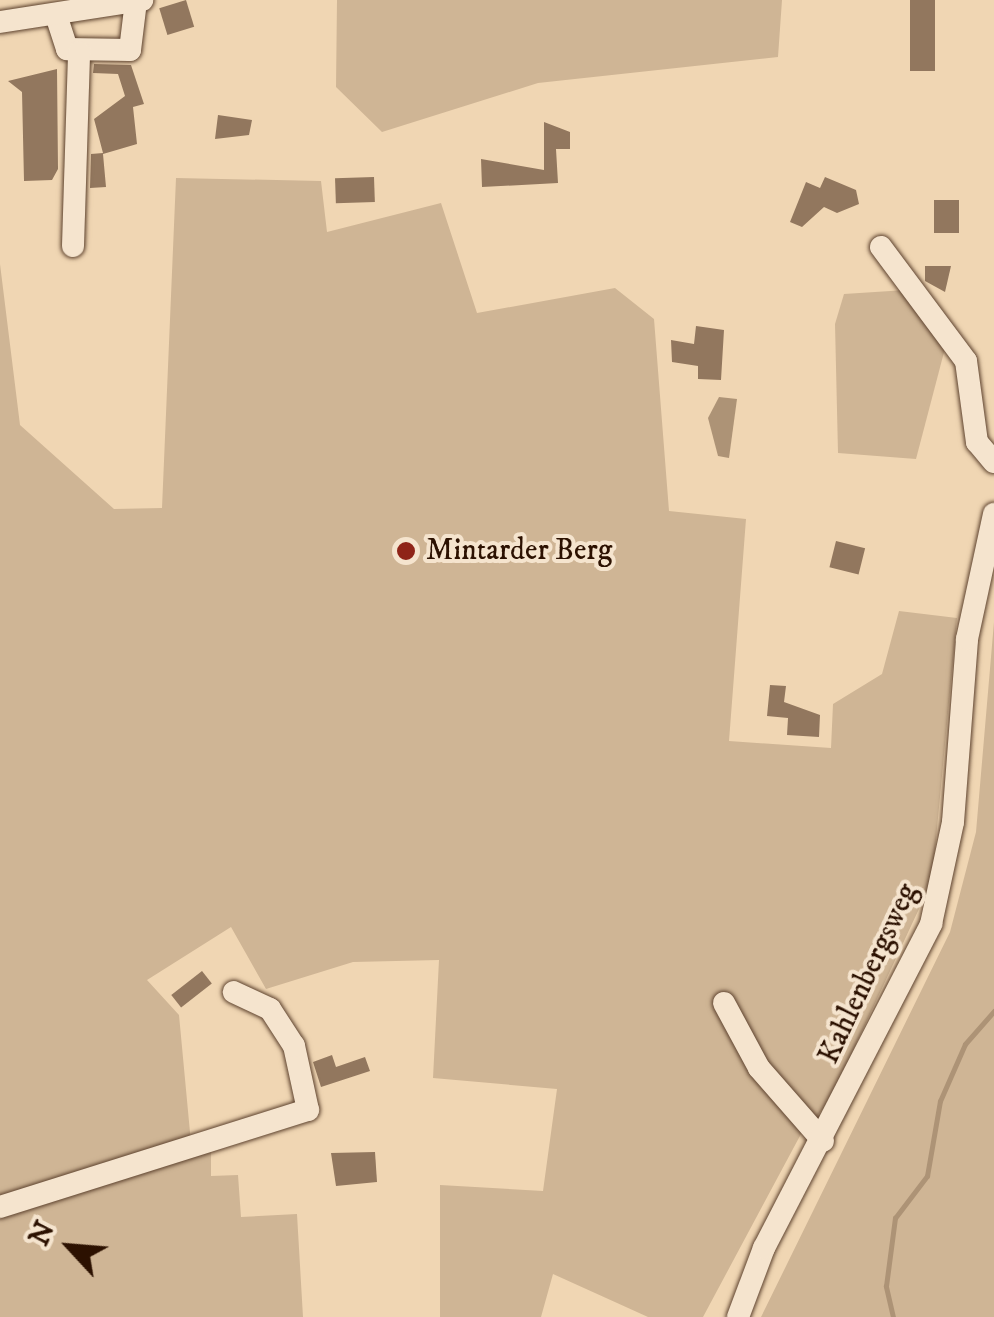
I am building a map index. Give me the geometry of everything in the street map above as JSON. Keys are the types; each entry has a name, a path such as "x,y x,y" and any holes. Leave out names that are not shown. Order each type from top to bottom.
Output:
{"street":[{"path":"0,22 27,9 56,15 139,1 130,50 80,52 58,41 56,15"},
{"path":"74,246 80,52"},
{"path":"881,246 966,361 978,442 994,462"},
{"name":"Kahlenbergsweg","path":"738,1317 931,924 946,875 968,639 994,514"},
{"path":"0,1207 308,1110 286,1033 270,1008 234,992"},
{"path":"724,1002 759,1068 824,1141"}],"shaded area":[{"path":"337,0 782,0 778,57 538,83 382,132 336,87"},
{"path":"176,178 321,181 327,232 441,203 477,313 615,288 654,319 669,511 746,519 729,741 831,748 833,704 882,674 899,611 957,618 932,881 829,1102 801,1134 703,1317 648,1317 553,1274 541,1317 440,1317 440,1185 543,1191 557,1089 433,1078 439,960 353,962 266,989 231,927 147,980 179,1015 191,1143 0,1204 0,264 20,425 114,509 162,508"},
{"path":"906,290 948,337 916,459 838,453 835,324 844,294"},
{"path":"719,397 737,399 729,458 718,456 708,418"},
{"path":"994,622 994,1317 761,1317 950,932 976,832"},
{"path":"211,1149 211,1176 238,1175 241,1217 297,1214 303,1317 0,1317 0,1213"}],"building":[{"path":"186,0 194,27 167,35 159,8"},
{"path":"910,0 935,0 935,71 910,71"},
{"path":"94,64 131,65 144,104 133,107 137,144 103,154 106,187 90,188 91,154 103,153 94,119 125,96 118,74 93,73"},
{"path":"57,69 58,169 52,180 24,181 22,92 8,81"},
{"path":"218,115 252,120 249,135 215,139"},
{"path":"544,122 570,132 570,149 556,149 558,183 482,187 481,159 544,170"},
{"path":"374,177 375,202 336,203 335,178"},
{"path":"825,177 856,190 859,204 837,213 824,207 802,227 790,222 806,182 820,188"},
{"path":"934,200 959,200 959,233 934,233"},
{"path":"925,266 951,266 945,292 925,281"},
{"path":"696,326 724,330 721,380 698,379 698,366 672,362 671,340 694,344"},
{"path":"836,541 865,548 859,574 829,567"},
{"path":"770,685 786,686 784,702 820,715 819,737 787,735 788,718 767,716"},
{"path":"202,971 212,984 181,1008 171,995"},
{"path":"332,1055 336,1067 365,1057 370,1071 321,1087 313,1062"},
{"path":"375,1152 377,1182 336,1186 331,1153"}],"waterway":[{"path":"893,1317 886,1286 895,1218 927,1176 940,1101 965,1044 994,1011"}],"place":[{"name":"Mintarder Berg","path":"406,551"}]}
